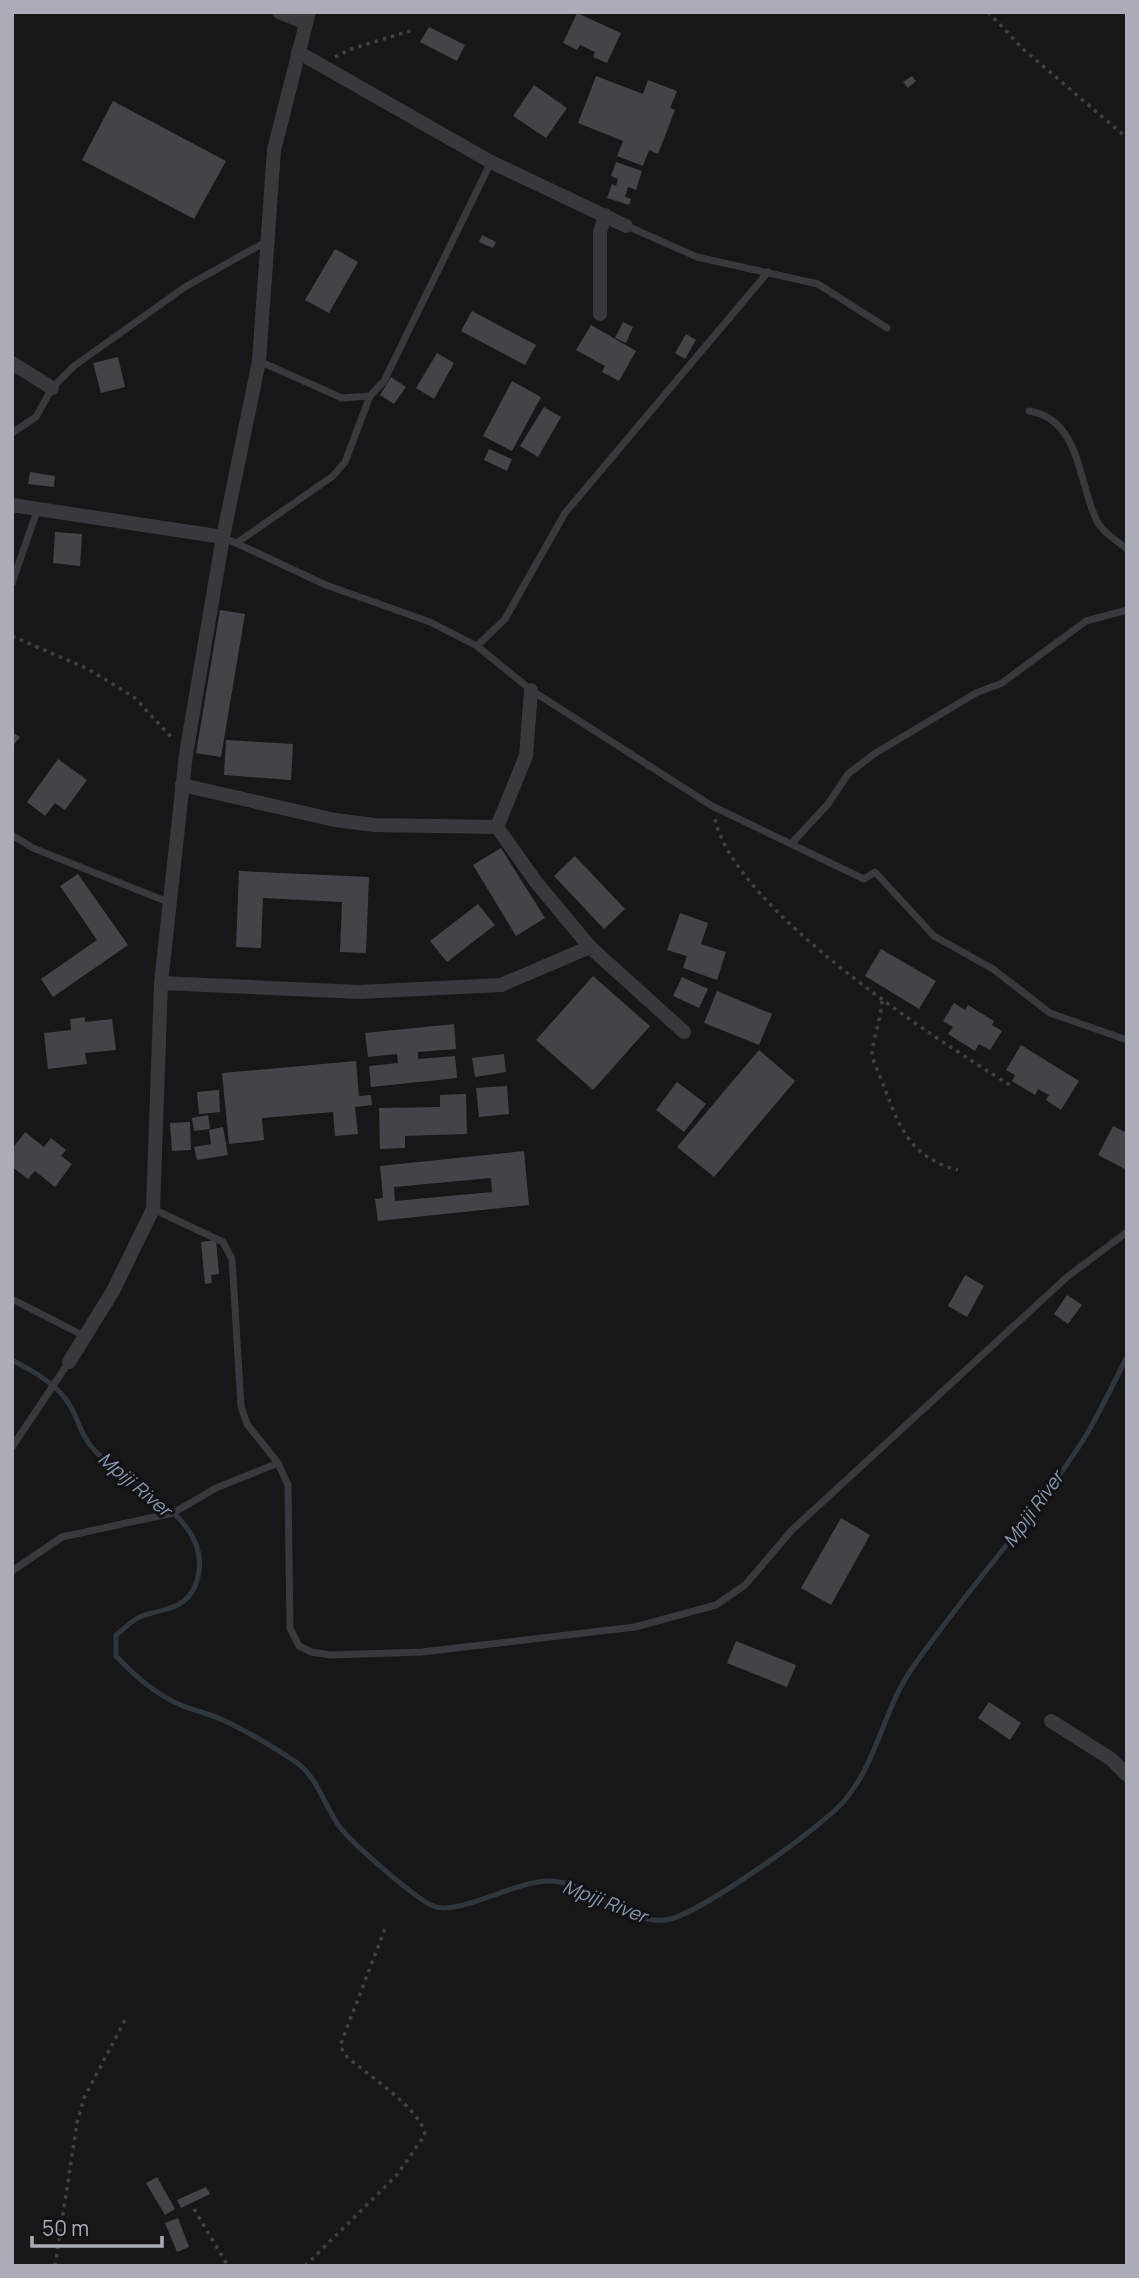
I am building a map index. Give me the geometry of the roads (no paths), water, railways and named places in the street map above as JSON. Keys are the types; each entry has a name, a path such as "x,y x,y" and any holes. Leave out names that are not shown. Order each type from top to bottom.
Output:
{"street":[{"path":"69,1362 86,1338 153,1209 161,983 186,754 223,537 259,361 270,239 274,150 308,17 279,12"},
{"path":"298,52 491,162 626,226"},
{"path":"600,314 600,232 605,215"},
{"path":"12,363 52,388"},
{"path":"12,505 223,537"},
{"path":"497,827 526,756 531,690"},
{"path":"182,785 335,820 374,825 497,827"},
{"path":"497,827 536,881 590,947 684,1032"},
{"path":"161,983 359,992 501,985 590,947"},
{"path":"1051,1721 1111,1759 1127,1775"}],"lane":[{"path":"238,542 333,476 345,462 370,396 384,381 491,162"},
{"path":"626,226 697,257 818,284 887,328"},
{"path":"12,433 36,417 52,388 74,366 185,288 270,239"},
{"path":"477,646 505,619 565,513 768,272"},
{"path":"259,361 342,398 370,396"},
{"path":"1029,411 1045,413 1067,433 1097,522 1127,549"},
{"path":"12,583 38,508"},
{"path":"223,537 326,585 430,622 477,646 531,690 712,806 864,879 875,872 934,936 993,969 1050,1013 1127,1040"},
{"path":"792,844 828,804 848,775 874,754 976,693 1002,683 1086,621 1127,610"},
{"path":"12,835 33,848 168,902"},
{"path":"153,1209 223,1242 232,1259 241,1406 247,1424 278,1463 288,1485 290,1628 299,1646 311,1652 331,1655 422,1652 514,1643 635,1627 716,1605 745,1585 802,1520 1067,1277 1127,1232"},
{"path":"12,1299 86,1338"},
{"path":"12,1447 69,1362"},
{"path":"12,1571 62,1537 173,1513 216,1488 278,1463"}],"waterway":[{"name":"Mpiji River","path":"12,1360 56,1388 71,1407 86,1439 96,1452 169,1509 185,1525 196,1543 200,1563 191,1594 179,1604 139,1617 116,1635 116,1656 138,1678 173,1702 232,1724 304,1768 346,1834 427,1903 436,1907 460,1906 522,1886 551,1881 581,1889 625,1911 655,1920 670,1919 708,1901 761,1867 844,1801 864,1770 893,1702 911,1670 1060,1474 1093,1424 1127,1357"}]}
